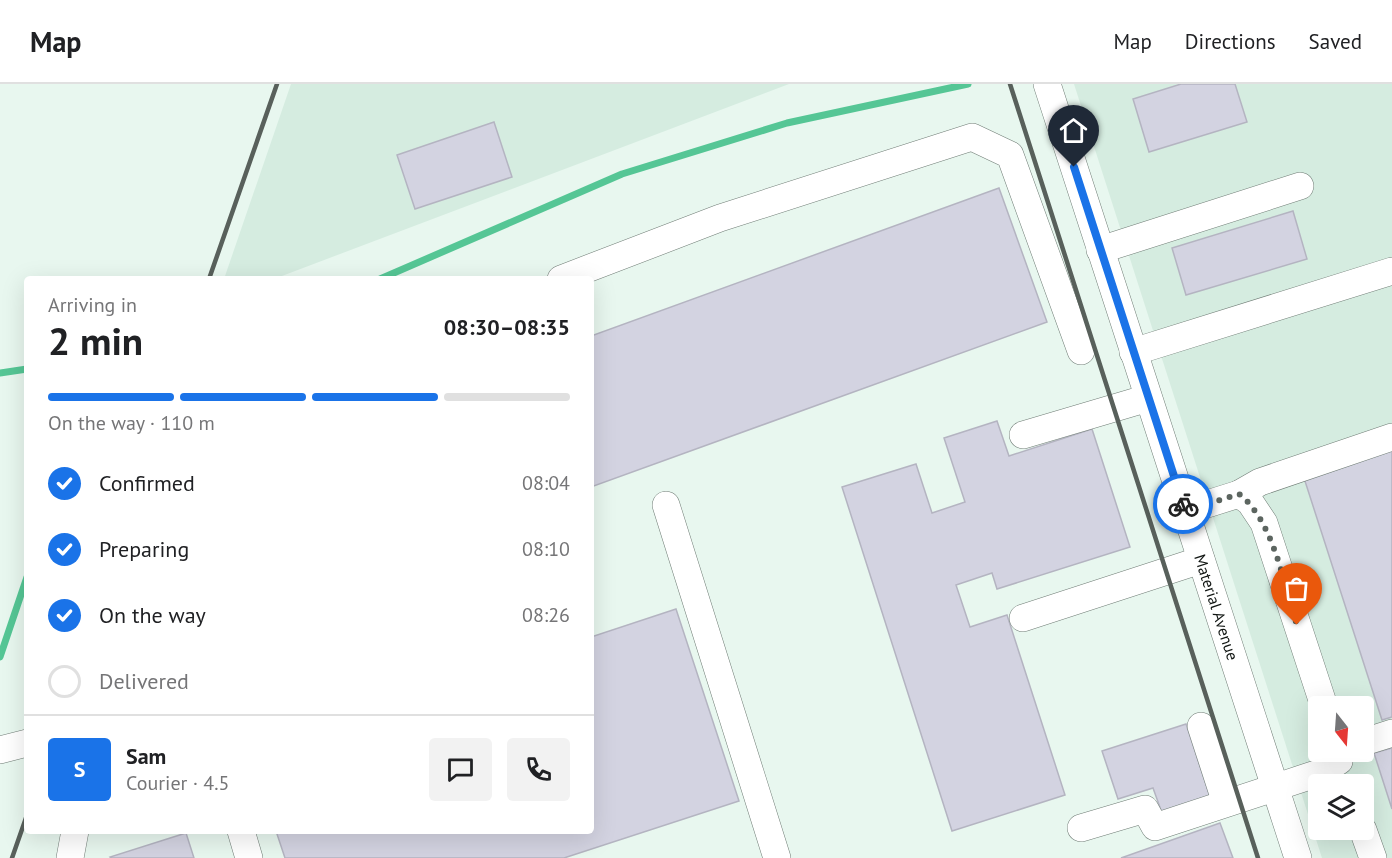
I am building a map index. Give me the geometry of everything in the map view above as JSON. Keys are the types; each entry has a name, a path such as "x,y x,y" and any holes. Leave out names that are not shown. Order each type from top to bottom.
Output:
{"street":[{"name":"Material Avenue","path":"1047,84 1298,858"},
{"path":"569,276 720,218 972,137 1010,155 1081,351"},
{"path":"1100,250 1300,186"},
{"path":"1133,352 1392,271"},
{"path":"1023,435 1148,398"},
{"path":"1185,511 1239,494 1260,482 1392,437"},
{"path":"1239,494 1250,502 1264,523 1321,696"},
{"path":"666,505 777,858"},
{"path":"1023,618 1201,561"},
{"path":"1201,726 1226,803"},
{"path":"1374,739 1392,733"},
{"path":"0,750 24,744"},
{"path":"1081,828 1145,808 1155,827 1341,766"},
{"path":"70,858 74,834"},
{"path":"242,834 249,858"},
{"path":"1367,840 1373,858"}],"shaded area":[{"path":"291,84 789,84 282,276 225,276"},
{"path":"1074,84 1392,84 1392,858 1322,858 1316,840 1374,840 1374,774 1308,774 1308,814"}],"building":[{"path":"1181,84 1235,84 1247,122 1149,152 1133,99"},
{"path":"494,122 512,177 415,209 397,155"},
{"path":"999,188 1047,322 594,486 594,335"},
{"path":"1293,211 1307,259 1186,295 1172,248"},
{"path":"997,421 1009,456 1092,429 1130,547 997,589 992,573 956,585 970,627 1007,615 1065,795 952,831 842,487 916,464 932,513 965,502 944,438"},
{"path":"1392,450 1392,717 1382,720 1304,478"},
{"path":"676,609 739,801 564,858 285,858 277,834 594,834 594,636"},
{"path":"1186,724 1210,797 1162,813 1153,788 1118,799 1102,751"},
{"path":"1392,748 1392,809 1374,753"},
{"path":"1220,823 1233,858 1121,858"},
{"path":"186,834 194,858 111,858"}],"waterway":[{"path":"387,276 622,174 787,123 968,84"},
{"path":"0,373 24,369"},
{"path":"0,657 24,586"}],"railway":[{"path":"210,276 277,84"},
{"path":"1010,84 1258,858"},
{"path":"12,858 24,824"}],"way so far":[{"path":"1183,504 1185,511 1239,494 1250,502 1264,523 1297,625"}],"route":[{"path":"1074,167 1183,504"}]}
